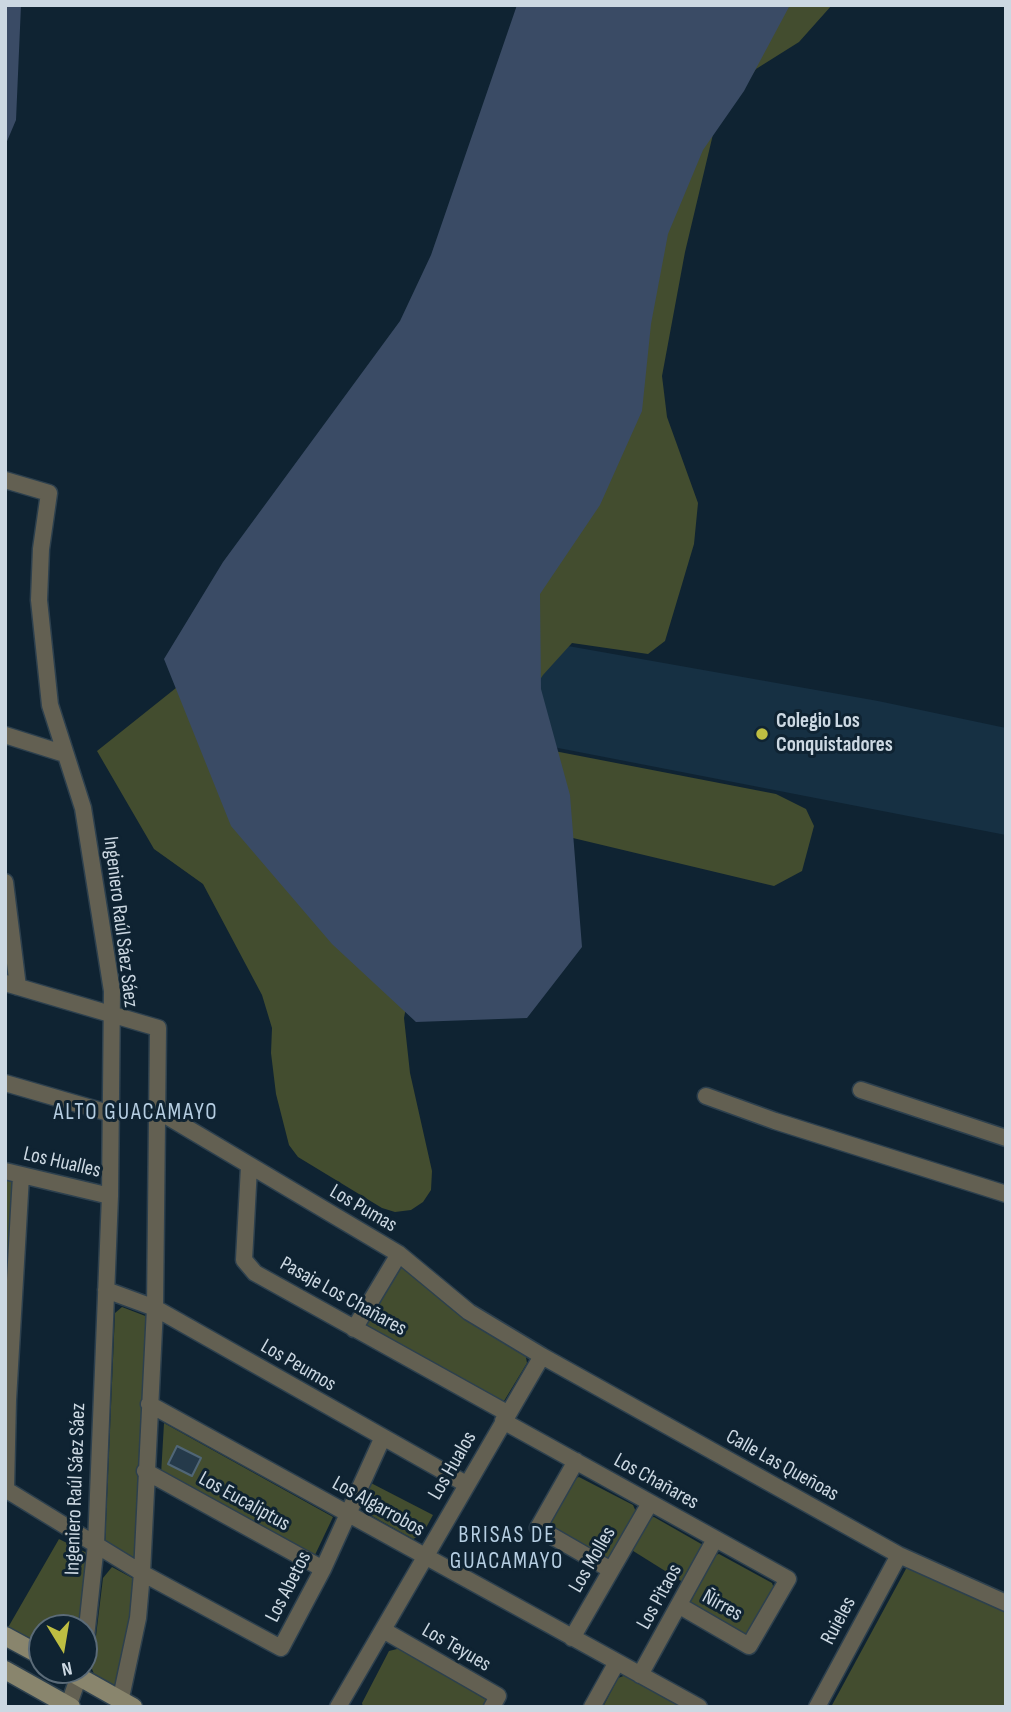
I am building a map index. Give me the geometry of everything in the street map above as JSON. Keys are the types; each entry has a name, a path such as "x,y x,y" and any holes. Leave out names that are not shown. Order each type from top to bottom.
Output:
{"main road":[{"path":"5,1636 28,1648"},
{"path":"5,1670 69,1706"},
{"path":"93,1684 124,1705"}],"street":[{"name":"Ingeniero Raúl Sáez Sáez","path":"5,480 49,493 41,550 38,600 50,705 83,808 98,888 112,991 110,1196 96,1544 88,1614"},
{"path":"5,735 65,754"},
{"path":"5,882 12,985 111,1014"},
{"name":"Ingeniero Raúl Sáez Sáez","path":"111,1014 158,1028 155,1109 155,1308 142,1573 138,1618 124,1705"},
{"path":"5,1083 112,1114"},
{"path":"862,1090 1006,1138"},
{"path":"706,1096 775,1121 1006,1194"},
{"name":"Los Pumas","path":"155,1109 248,1167 399,1254 433,1279 469,1312 542,1356"},
{"name":"Pasaje Los Chañares","path":"248,1167 244,1260 255,1273 505,1417"},
{"name":"Los Hualles","path":"5,1171 110,1196"},
{"path":"22,1176 6,1400 6,1489 142,1573"},
{"path":"354,1329 399,1254"},
{"name":"Los Peumos","path":"106,1290 155,1308 382,1439 466,1484"},
{"name":"Los Hualos","path":"338,1707 542,1356"},
{"name":"Calle Las Queñoas","path":"542,1356 899,1555 1006,1603"},
{"name":"Los Algarrobos","path":"149,1404 699,1707"},
{"name":"Los Chañares","path":"505,1417 576,1461 788,1579"},
{"name":"Los Abetos","path":"142,1573 281,1648 323,1569 382,1439"},
{"path":"576,1461 538,1528 611,1570"},
{"name":"Los Eucaliptus","path":"145,1471 323,1569"},
{"name":"Los Molles","path":"572,1638 650,1503"},
{"name":"Los Pitaos","path":"640,1675 715,1539"},
{"name":"Ruieles","path":"817,1707 899,1555"},
{"name":"Ñirres","path":"680,1606 749,1646 788,1579"},
{"name":"Los Teyues","path":"383,1630 498,1696 492,1707"},
{"path":"592,1707 617,1662"},
{"path":"69,1706 74,1684"}],"shaded area":[{"path":"5,5 21,5 16,120 5,146"},
{"path":"517,5 790,5 744,91 703,150 668,234 651,324 642,411 600,505 540,594 541,689 570,795 582,947 527,1018 416,1022 332,944 231,826 164,659 223,562 400,321 431,255"},
{"name":"Colegio Los Conquistadores","path":"551,643 878,701 1006,728 1006,835 517,740"}],"green space":[{"path":"524,5 832,5 799,42 756,69 714,130 685,252 662,376 667,417 698,503 694,544 665,641 648,654 572,643 543,675 529,697 513,743 776,794 806,809 814,826 802,871 774,886 531,828 411,980 404,1018 410,1073 432,1171 431,1190 423,1202 411,1210 395,1212 382,1208 298,1157 289,1145 276,1094 271,1053 272,1028 262,995 203,884 154,849 97,751 191,676 481,340"},
{"path":"5,1179 16,1182 5,1383"},
{"path":"404,1267 525,1352 527,1363 504,1401 496,1401 365,1329 363,1323 398,1268"},
{"path":"122,1307 148,1317 135,1556 131,1562 105,1545 115,1313"},
{"path":"164,1423 333,1517 314,1557 161,1475"},
{"path":"579,1477 633,1505 637,1514 614,1556 603,1560 551,1530 547,1523 573,1479"},
{"path":"369,1482 433,1515 422,1535 413,1539 365,1512 361,1501"},
{"path":"654,1517 703,1545 686,1584 630,1549 647,1518"},
{"path":"59,1539 91,1555 84,1614 28,1614 28,1643 6,1631"},
{"path":"719,1554 772,1583 775,1591 748,1636 741,1636 690,1603 715,1555"},
{"path":"112,1567 134,1579 128,1640 119,1683 110,1686 98,1680 98,1619 103,1578"},
{"path":"907,1567 1006,1612 1006,1707 831,1707"},
{"path":"401,1648 488,1701 484,1707 363,1707 362,1703 389,1651"},
{"path":"629,1674 689,1707 603,1707 618,1678"}],"building":[{"path":"177,1446 201,1458 192,1476 168,1464"}],"place":[{"name":"Colegio Los Conquistadores","path":"762,734"}],"district":[{"name":"ALTO GUACAMAYO","path":"136,1113"},
{"name":"BRISAS DE GUACAMAYO","path":"507,1549"}]}
